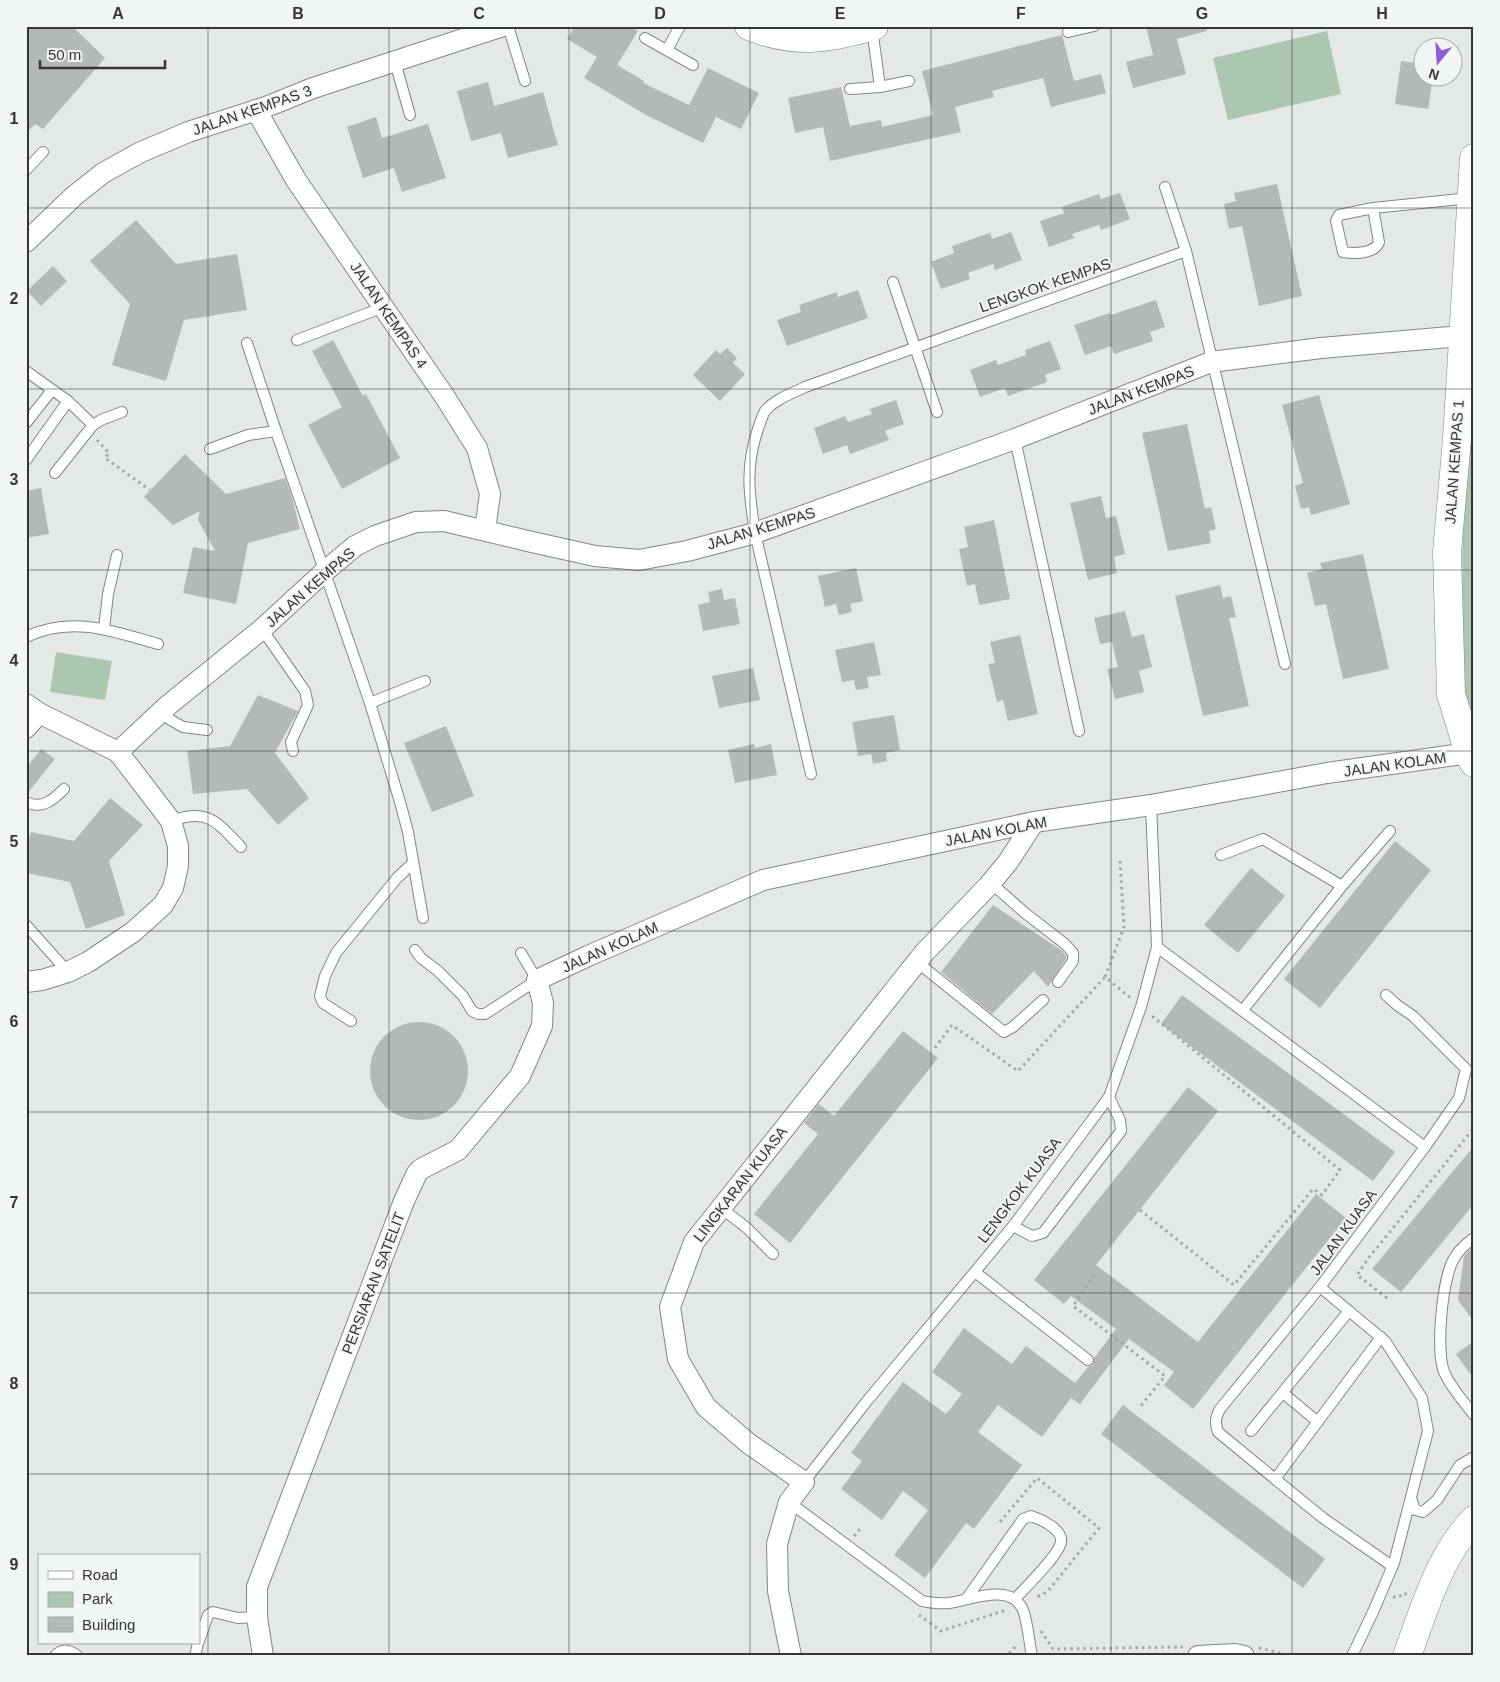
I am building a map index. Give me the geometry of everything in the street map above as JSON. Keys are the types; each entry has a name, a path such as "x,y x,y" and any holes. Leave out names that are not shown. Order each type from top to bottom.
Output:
{"street":[{"name":"JALAN KEMPAS 3","path":"26,242 74,196 103,173 138,153 188,132 256,110 313,88 503,26"},
{"path":"749,26 798,39 831,37 873,26"},
{"name":"JALAN KEMPAS 4","path":"256,110 296,180 384,307 477,448 490,494 484,530"},
{"name":"JALAN KEMPAS 1","path":"1472,756 1451,694 1447,552 1468,337 1471,198 1474,158"},
{"name":"JALAN KEMPAS","path":"118,752 166,707 262,629 355,546 375,536 416,522 444,521 595,556 639,560 687,551 756,533 1015,439 1211,362 1321,348 1468,337"},
{"path":"26,982 42,980 68,972 88,962 133,932 163,905 172,888 178,866 178,846 171,822 118,752 30,715"},
{"name":"JALAN KOLAM","path":"537,980 763,880 1034,822 1150,805 1327,774 1472,756"},
{"name":"LINGKARAN KUASA","path":"804,1482 748,1443 706,1407 678,1359 670,1307 694,1242 917,962 991,883 1008,862 1034,822"},
{"name":"PERSIARAN SATELIT","path":"263,1656 257,1617 257,1587 259,1580 412,1183 421,1169 458,1150 520,1076 542,1026 543,1003 537,980"},
{"path":"791,1656 778,1592 777,1544 789,1502 804,1482"},
{"path":"1407,1656 1435,1584 1451,1550 1474,1520"},
{"path":"1194,1652 1242,1653"}],"lane":[{"path":"508,26 525,81"},
{"path":"667,50 680,26"},
{"path":"873,26 880,87"},
{"path":"1068,32 1093,26"},
{"path":"645,38 693,65"},
{"path":"396,62 410,115"},
{"path":"850,89 880,87 909,81"},
{"path":"26,170 43,152"},
{"path":"1165,187 1186,251 1211,362 1285,664"},
{"path":"1373,208 1379,242 1378,246 1372,251 1343,252 1336,221 1339,215 1373,208 1471,198"},
{"name":"LENGKOK KEMPAS","path":"811,774 756,533 748,472 754,442 764,412 781,398 805,387 1186,251"},
{"path":"893,282 937,412"},
{"path":"297,340 384,307"},
{"path":"247,343 370,703 408,832 423,918"},
{"path":"26,371 68,401 91,428"},
{"path":"26,423 52,390"},
{"path":"26,460 68,401"},
{"path":"55,473 91,428 101,420 122,412"},
{"path":"210,449 248,435 276,431"},
{"path":"1015,439 1079,731"},
{"path":"104,629 108,594 117,555"},
{"path":"26,637 38,631 61,625 104,629 158,644"},
{"path":"262,629 305,692 308,705 291,742 293,751"},
{"path":"370,703 425,681"},
{"path":"166,707 169,719 183,727 207,730"},
{"path":"26,802 32,805 42,805 52,801 64,789"},
{"name":"LENGKOK KUASA","path":"804,1482 867,1401 1013,1226 1109,1097 1141,1007 1157,947 1150,805"},
{"path":"171,822 187,816 203,815 220,825 241,847"},
{"path":"1243,1010 1342,886 1390,831"},
{"path":"1221,855 1263,839 1342,886"},
{"path":"351,1020 323,1003 320,996 325,976 336,953 397,878 413,864"},
{"path":"991,883 1025,913 1065,944 1073,954 1073,961 1058,982"},
{"path":"26,925 68,972"},
{"path":"1157,947 1425,1147"},
{"path":"415,950 421,958 438,971 463,996 472,1011 478,1014 485,1014 537,980"},
{"name":"PERSIARAN SATELIT","path":"521,953 537,980"},
{"path":"917,962 1004,1032 1013,1027 1043,1000"},
{"name":"JALAN KUASA","path":"1352,1656 1392,1566 1428,1431 1422,1398 1381,1337 1320,1287 1425,1147 1459,1098 1466,1069 1414,1016 1386,995"},
{"path":"1013,1226 1032,1236 1043,1233 1121,1131 1120,1120 1109,1097"},
{"path":"721,1208 747,1228 773,1254"},
{"path":"1474,1238 1455,1257 1450,1268 1442,1310 1439,1343 1444,1374 1474,1415"},
{"path":"975,1272 1088,1360"},
{"path":"1320,1287 1220,1409 1216,1417 1216,1425 1218,1432 1323,1518 1392,1566"},
{"path":"1251,1431 1350,1311"},
{"path":"1275,1479 1381,1337"},
{"path":"1283,1393 1318,1422"},
{"path":"1411,1496 1414,1510 1423,1512 1436,1500 1460,1465 1474,1457"},
{"path":"789,1502 922,1601 936,1604 950,1603 967,1598 1003,1594 1015,1599 1023,1610 1032,1656"},
{"path":"967,1598 1023,1520 1031,1516 1039,1518 1055,1529 1061,1536 1061,1542 1056,1553 1015,1599"},
{"path":"200,1637 208,1615 213,1612 238,1618 257,1617"},
{"path":"55,1656 58,1652 65,1650 78,1656"}],"path":[{"path":"91,428 109,453 105,458 150,490"},
{"path":"1120,861 1124,927 1105,977 1141,1007"},
{"path":"1140,1210 1234,1285 1313,1189 1322,1195 1340,1170 1161,1024"},
{"path":"1387,1298 1357,1274 1474,1128"},
{"path":"1094,1275 1073,1306 1165,1376 1140,1407"},
{"path":"1000,1522 1037,1478 1098,1528 1047,1592 1034,1599"},
{"path":"851,1539 860,1529"},
{"path":"1039,1622 1041,1630 1053,1649 1194,1652"},
{"path":"1242,1653 1292,1656"}],"green space":[{"path":"1327,31 1341,94 1228,120 1213,58"},
{"path":"1474,364 1474,727 1459,679 1462,611 1463,464"},
{"path":"56,652 112,661 105,700 50,692"}],"building":[{"path":"26,26 72,26 105,58 43,129 35,124 26,133"},
{"path":"575,26 629,26 638,31 617,65 644,81 643,83 689,105 708,68 759,93 741,129 716,117 703,143 646,115 584,78 597,57 567,39"},
{"path":"1146,26 1206,26 1207,31 1177,39 1186,74 1133,88 1126,62 1153,55"},
{"path":"1062,35 1074,81 1101,74 1106,93 1051,107 1043,78 992,91 994,97 955,107 961,132 830,161 823,127 795,133 788,98 841,87 850,126 881,120 882,127 933,115 922,71"},
{"path":"1401,61 1412,63 1412,88 1431,88 1428,109 1395,104"},
{"path":"488,82 494,106 543,92 558,145 508,158 501,133 471,141 457,91"},
{"path":"376,117 382,138 428,124 446,178 402,192 394,168 363,178 347,127"},
{"path":"1277,184 1302,296 1259,306 1242,226 1229,229 1224,204 1236,201 1234,193"},
{"path":"1120,193 1130,219 1101,230 1099,225 1072,234 1074,238 1049,247 1040,221 1064,213 1062,207 1099,194 1101,199"},
{"path":"136,220 176,264 237,254 247,310 184,320 166,381 112,365 130,304 90,261"},
{"path":"1011,232 1022,260 995,270 993,264 968,273 970,279 941,289 931,262 954,253 952,246 990,233 992,239"},
{"path":"53,266 67,281 41,306 27,291"},
{"path":"858,290 868,318 787,346 777,320 801,312 799,305 837,292 838,297"},
{"path":"1156,300 1165,327 1150,332 1153,341 1114,354 1111,346 1085,355 1074,325"},
{"path":"333,340 363,396 366,394 400,458 342,489 308,425 342,407 312,351"},
{"path":"1050,341 1061,369 1045,375 1047,382 1008,396 1005,388 980,397 970,370 996,360 998,365 1026,355 1025,350"},
{"path":"727,348 737,358 733,363 745,374 720,401 693,375 716,350 720,354"},
{"path":"1319,395 1350,504 1311,515 1309,507 1301,509 1295,486 1303,483 1282,405"},
{"path":"896,400 904,424 885,431 889,440 850,454 847,445 823,454 814,428 845,416 848,422 872,414 870,409"},
{"path":"1187,424 1205,509 1211,507 1216,529 1209,531 1211,543 1168,551 1142,433"},
{"path":"185,454 226,494 285,478 291,494 300,529 248,543 236,604 183,593 193,547 215,551 198,520 200,511 173,525 144,497"},
{"path":"41,488 49,534 26,538 26,491"},
{"path":"1101,496 1106,518 1116,516 1125,554 1114,557 1117,573 1088,580 1070,503"},
{"path":"994,520 1010,599 979,605 975,584 967,586 959,549 968,547 964,527"},
{"path":"1363,554 1389,669 1343,679 1326,604 1315,606 1307,573 1322,569 1320,563"},
{"path":"856,568 863,601 850,604 852,612 839,615 836,604 825,607 818,576"},
{"path":"1220,585 1223,598 1231,596 1236,617 1229,618 1249,706 1203,716 1175,596"},
{"path":"722,589 724,600 735,598 740,624 703,631 698,605 710,602 708,592"},
{"path":"1125,611 1132,637 1144,634 1152,667 1139,671 1144,692 1115,699 1107,669 1118,667 1112,642 1100,644 1094,618"},
{"path":"1020,635 1038,714 1008,721 1003,700 997,702 988,664 995,663 990,642"},
{"path":"874,642 881,675 867,677 869,688 856,690 854,680 842,682 835,650"},
{"path":"753,668 760,700 719,708 712,676"},
{"path":"258,695 298,711 275,753 309,798 278,825 247,789 193,794 187,751 230,746"},
{"path":"894,715 900,750 886,753 887,761 873,764 871,754 858,756 852,722"},
{"path":"446,726 474,796 432,812 404,743"},
{"path":"754,744 755,748 771,744 777,775 735,783 728,750"},
{"path":"41,749 55,759 26,795 26,768"},
{"path":"110,798 143,825 109,861 125,915 86,929 70,882 26,873 26,847 31,832 74,841"},
{"path":"1395,841 1431,870 1320,1008 1284,979"},
{"path":"1251,868 1285,896 1238,953 1204,925"},
{"path":"993,905 1061,950 1066,959 1048,987 1034,971 992,1014 941,972"},
{"path":"1182,995 1395,1152 1373,1181 1161,1024"},
{"path":"419,1022 429,1023 446,1030 460,1044 467,1061 467,1081 460,1098 446,1112 429,1119 419,1120 409,1119 392,1112 378,1098 371,1081 370,1071 371,1061 378,1044 392,1030 409,1023"},
{"path":"903,1031 938,1058 790,1243 754,1214 818,1134 804,1123 819,1104 834,1116"},
{"path":"1188,1087 1218,1111 1096,1265 1198,1342 1316,1194 1346,1218 1193,1409 1164,1385 1174,1372 1129,1339 1080,1404 1071,1398 1042,1437 998,1405 978,1432 1022,1465 974,1529 966,1523 925,1578 894,1555 928,1510 903,1491 882,1520 841,1489 862,1461 851,1453 903,1382 946,1414 962,1394 932,1372 964,1328 1012,1364 1026,1346 1075,1383 1088,1367 1093,1365 1094,1358 1116,1329 1071,1296 1064,1304 1034,1280"},
{"path":"1474,1146 1474,1204 1401,1292 1372,1269"},
{"path":"1473,1247 1474,1322 1458,1300 1464,1256"},
{"path":"1474,1341 1474,1379 1456,1354"},
{"path":"1123,1405 1325,1559 1303,1588 1101,1434"}]}
